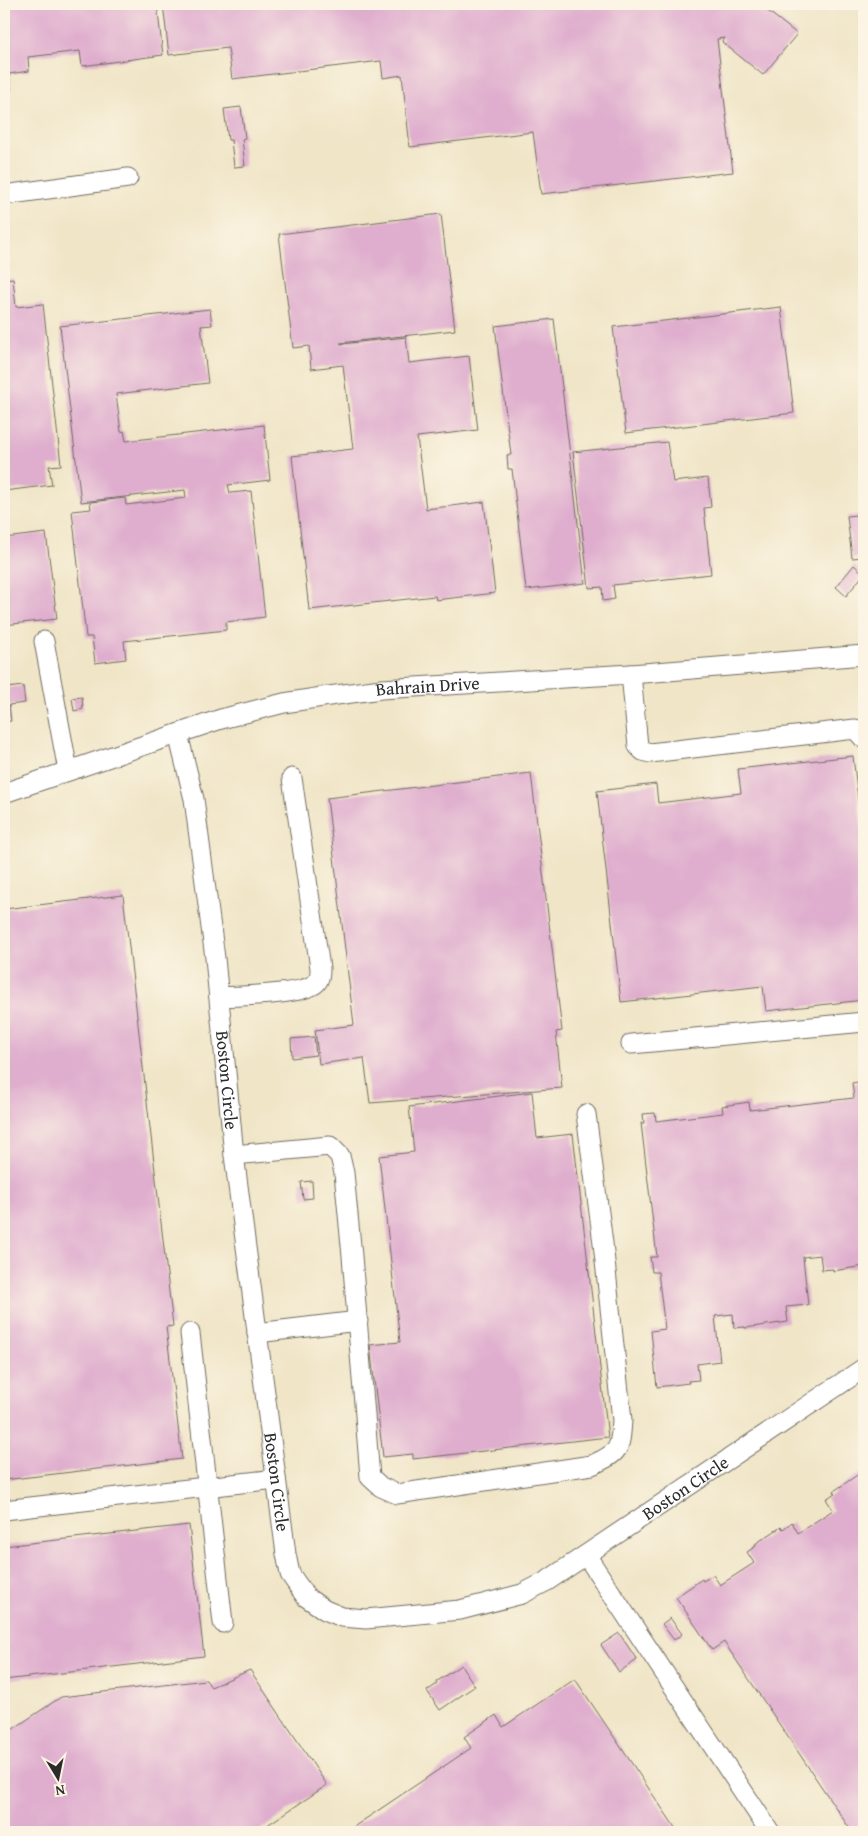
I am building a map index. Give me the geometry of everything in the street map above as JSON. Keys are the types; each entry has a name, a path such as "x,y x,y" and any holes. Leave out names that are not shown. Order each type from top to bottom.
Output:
{"lane":[{"path":"4,195 128,178"},
{"path":"44,641 68,771"},
{"name":"Bahrain Drive","path":"4,793 221,719 284,703 381,689 631,674 864,655"},
{"path":"631,674 638,746 643,751 650,753 855,729 864,739"},
{"name":"Boston Circle","path":"178,734 194,799 219,997 234,1155 286,1554 290,1574 306,1597 325,1610 342,1617 366,1619 460,1610 522,1594 547,1581 864,1368"},
{"path":"219,997 297,991 316,983 319,977 320,968 292,778"},
{"path":"631,1044 864,1022"},
{"path":"234,1155 330,1146 340,1156 344,1173 358,1321 370,1476 381,1488 397,1494 592,1465 612,1456 621,1442 622,1420 603,1243 586,1114"},
{"path":"257,1333 358,1321"},
{"path":"190,1333 223,1623"},
{"path":"4,1510 276,1479"},
{"path":"586,1555 770,1832"}],"building":[{"path":"4,4 157,4 163,55 82,66 80,51 28,57 29,71 9,74 11,89 4,99"},
{"path":"163,4 759,4 797,34 763,75 722,42 725,38 717,39 733,172 541,194 533,132 410,147 402,75 383,78 381,61 232,79 228,48 169,55"},
{"path":"241,107 245,138 242,139 245,166 234,167 231,140 228,140 224,109"},
{"path":"441,214 455,330 340,343 406,337 409,363 469,356 478,430 417,437 426,509 484,502 495,593 436,600 435,596 309,610 292,456 353,449 343,365 311,369 309,346 293,348 279,234"},
{"path":"13,278 16,307 43,304 61,465 49,466 52,485 4,491 4,279"},
{"path":"781,307 794,413 626,433 613,327"},
{"path":"210,309 212,325 201,326 208,383 116,394 121,432 124,431 126,441 264,425 270,480 228,485 230,493 251,491 265,617 226,622 226,630 124,641 126,659 95,663 92,637 86,637 72,511 91,509 90,502 125,498 126,505 186,498 185,490 81,502 60,326"},
{"path":"554,319 585,583 526,590 512,469 508,469 507,455 511,455 495,326"},
{"path":"667,442 673,482 708,478 711,507 704,508 711,574 613,585 615,599 603,601 602,587 589,588 573,452"},
{"path":"864,514 864,557 852,558 847,516"},
{"path":"46,533 57,619 4,625 4,538"},
{"path":"854,565 864,574 846,596 836,587"},
{"path":"4,672 7,688 23,686 25,703 9,705 11,721 4,722"},
{"path":"82,697 83,709 74,711 72,698"},
{"path":"853,756 864,849 864,1000 766,1011 763,986 621,1002 597,791 656,784 658,803 741,793 738,769"},
{"path":"531,773 562,1031 556,1032 562,1088 370,1103 364,1058 319,1064 315,1030 354,1025 327,798"},
{"path":"123,895 173,1326 166,1327 182,1459 4,1480 4,909"},
{"path":"314,1037 316,1055 292,1058 291,1039"},
{"path":"864,1081 864,1266 833,1271 833,1269 822,1270 820,1255 803,1257 808,1305 786,1307 788,1322 745,1328 734,1328 733,1314 715,1316 720,1361 697,1364 699,1380 657,1387 651,1331 665,1329 658,1272 652,1272 650,1257 657,1257 641,1123 644,1123 643,1114 655,1113 656,1121 723,1113 722,1106 749,1102 750,1110 854,1098 852,1083"},
{"path":"532,1092 537,1138 573,1134 608,1437 413,1459 413,1454 383,1457 370,1345 400,1342 379,1156 414,1152 409,1107"},
{"path":"312,1181 313,1198 303,1199 301,1182"},
{"path":"860,1473 864,1479 864,1832 852,1832 724,1642 712,1650 676,1597 702,1579 703,1581 713,1575 720,1585 754,1563 747,1552 756,1546 755,1544 792,1522 798,1533 833,1510 826,1499"},
{"path":"189,1525 204,1656 4,1680 4,1546"},
{"path":"670,1618 682,1634 674,1640 662,1624"},
{"path":"619,1633 637,1660 619,1672 601,1645"},
{"path":"461,1665 475,1686 440,1710 427,1691 437,1684 436,1682"},
{"path":"250,1670 327,1785 257,1832 4,1832 4,1735 61,1697 206,1680 211,1687"},
{"path":"575,1679 678,1832 346,1832 471,1748 464,1737 496,1715 503,1727"}]}
